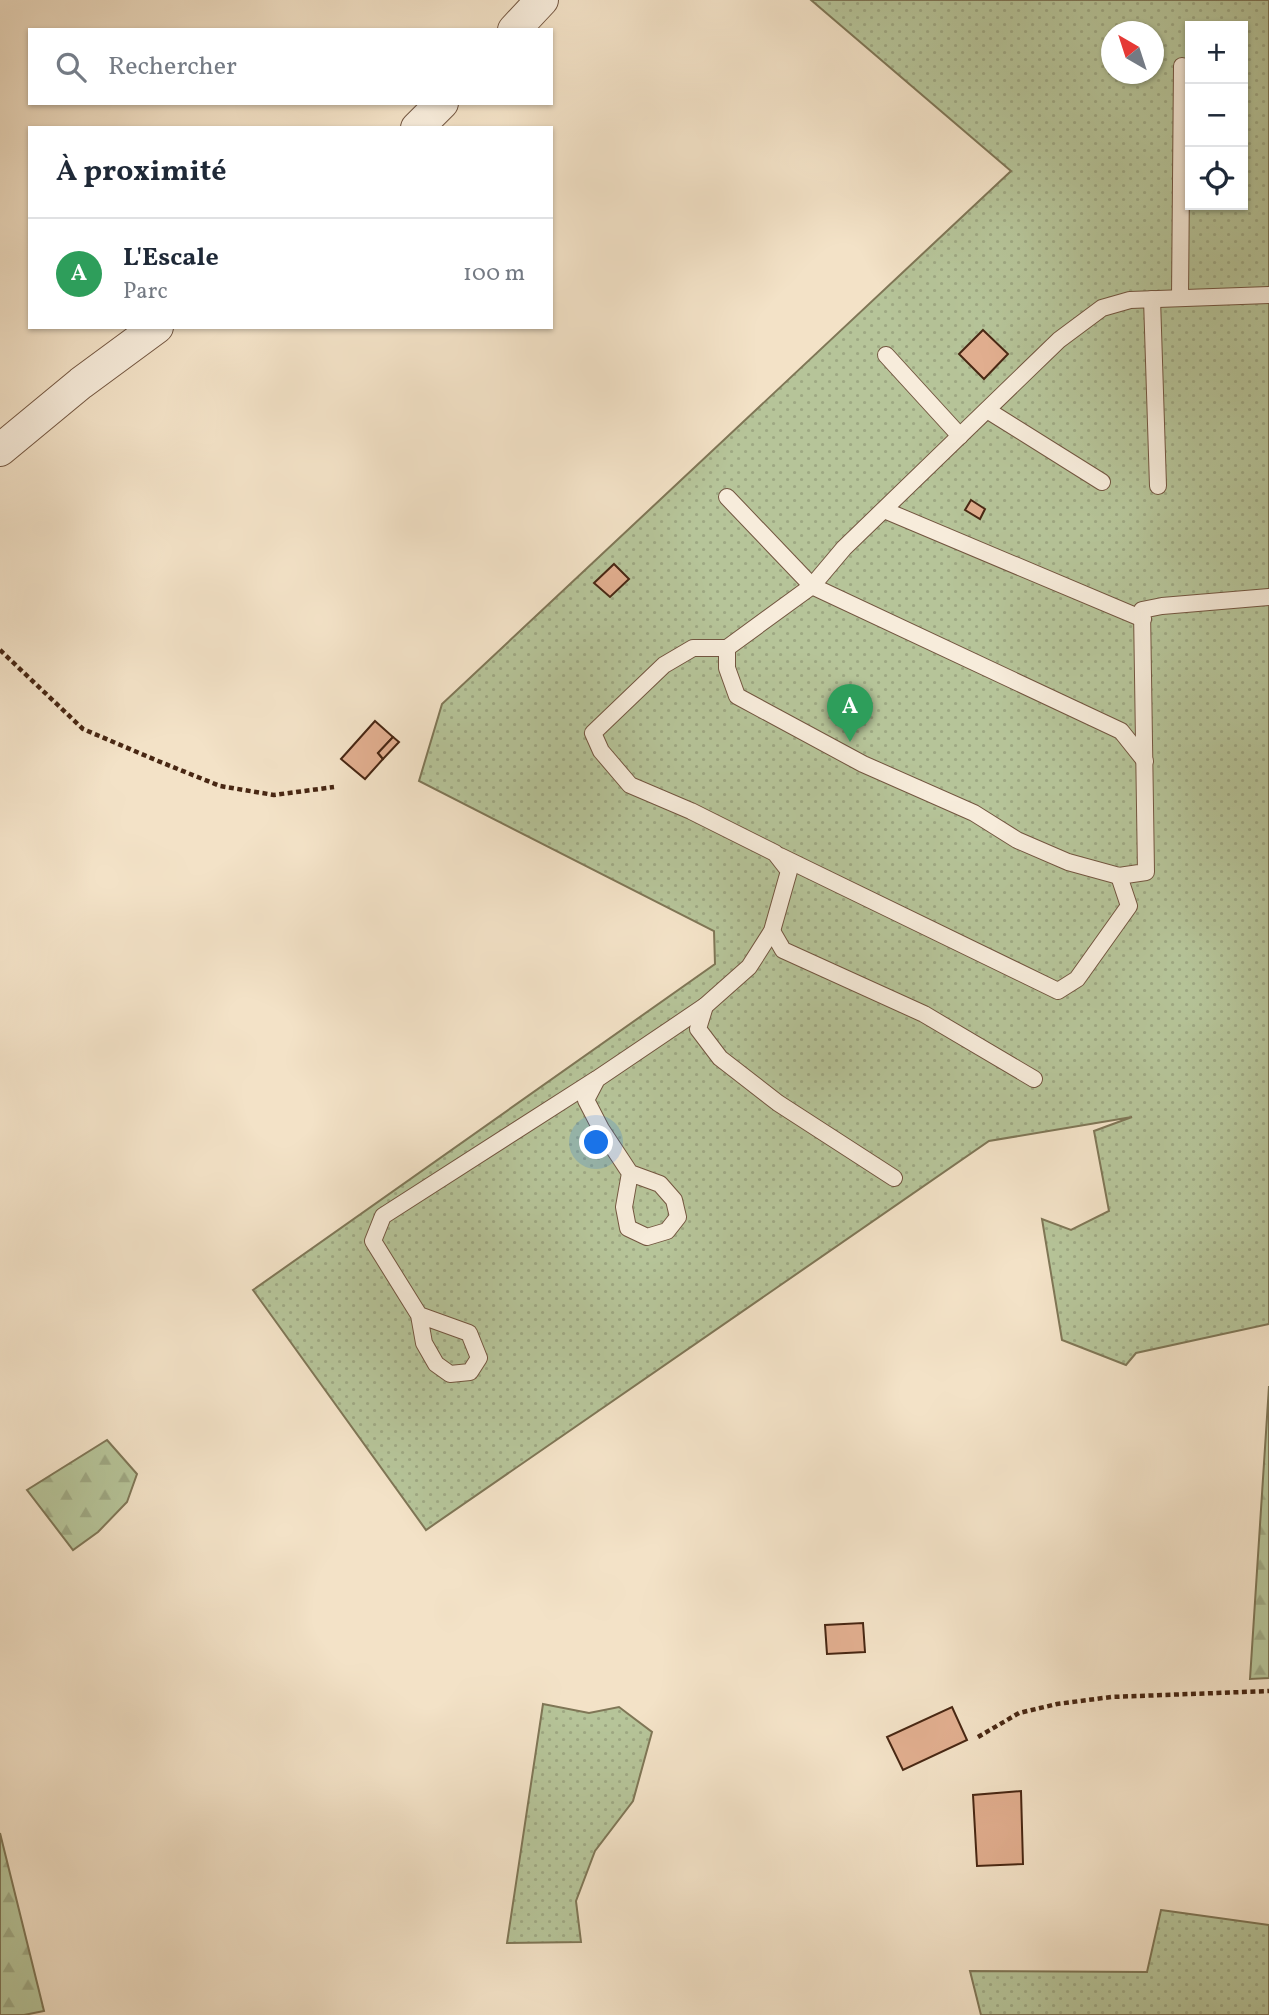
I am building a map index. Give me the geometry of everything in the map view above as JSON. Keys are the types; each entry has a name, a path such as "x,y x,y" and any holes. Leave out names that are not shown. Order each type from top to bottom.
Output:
{"street":[{"path":"516,28 542,0"},
{"path":"419,126 440,105"},
{"path":"0,450 80,383 154,329"}],"lane":[{"path":"1181,298 1182,66"},
{"path":"1119,876 1129,906 1077,979 1058,990 691,811 630,785 601,751 593,733 663,665 693,648 727,648 812,586 844,548 987,410 1059,341 1102,308 1130,300 1269,295"},
{"path":"1152,299 1158,486"},
{"path":"886,355 960,436"},
{"path":"987,410 1102,482"},
{"path":"727,497 812,586 1121,731 1144,761"},
{"path":"884,510 1143,619"},
{"path":"727,648 727,668 737,696 863,764 974,813 1017,839 1068,862 1119,876 1146,872 1142,610 1269,597"},
{"path":"419,1315 373,1241 383,1216 597,1079 705,1006 749,967 772,932 789,871 775,853"},
{"path":"772,932 783,950 924,1014 1034,1079"},
{"path":"705,1006 698,1029 720,1058 778,1103 894,1178"},
{"path":"597,1079 586,1100 601,1129 630,1173"}],"path":[{"path":"0,650 83,729 158,761 220,786 274,794 334,787"},
{"path":"978,1737 1019,1713 1057,1704 1111,1697 1269,1691"}],"green space":[{"path":"811,0 1269,0 1269,1324 1136,1353 1126,1365 1062,1340 1042,1219 1071,1230 1109,1211 1094,1131 1132,1117 989,1141 426,1530 253,1290 715,964 714,931 419,781 442,704 1011,171"},
{"path":"1269,1386 1269,1678 1250,1679"},
{"path":"107,1440 137,1474 127,1502 98,1532 73,1550 27,1490"},
{"path":"543,1704 589,1713 619,1707 652,1732 633,1801 595,1851 576,1901 581,1942 507,1943"},
{"path":"0,1833 44,2011 24,2015 0,2015"},
{"path":"1161,1910 1269,1925 1269,2015 981,2015 970,1971 1147,1972"}],"building":[{"path":"983,330 1008,354 984,379 959,354"},
{"path":"971,500 985,509 980,519 965,510"},
{"path":"614,564 629,579 610,597 594,583"},
{"path":"375,721 393,737 378,753 383,759 365,779 341,759"},
{"path":"393,737 399,742 383,759 378,753"},
{"path":"863,1623 865,1652 827,1654 825,1625"},
{"path":"952,1707 967,1740 903,1770 887,1737"},
{"path":"1021,1791 1023,1864 977,1866 973,1795"}],"place":[{"name":"L'Escale","path":"850,742"}]}
